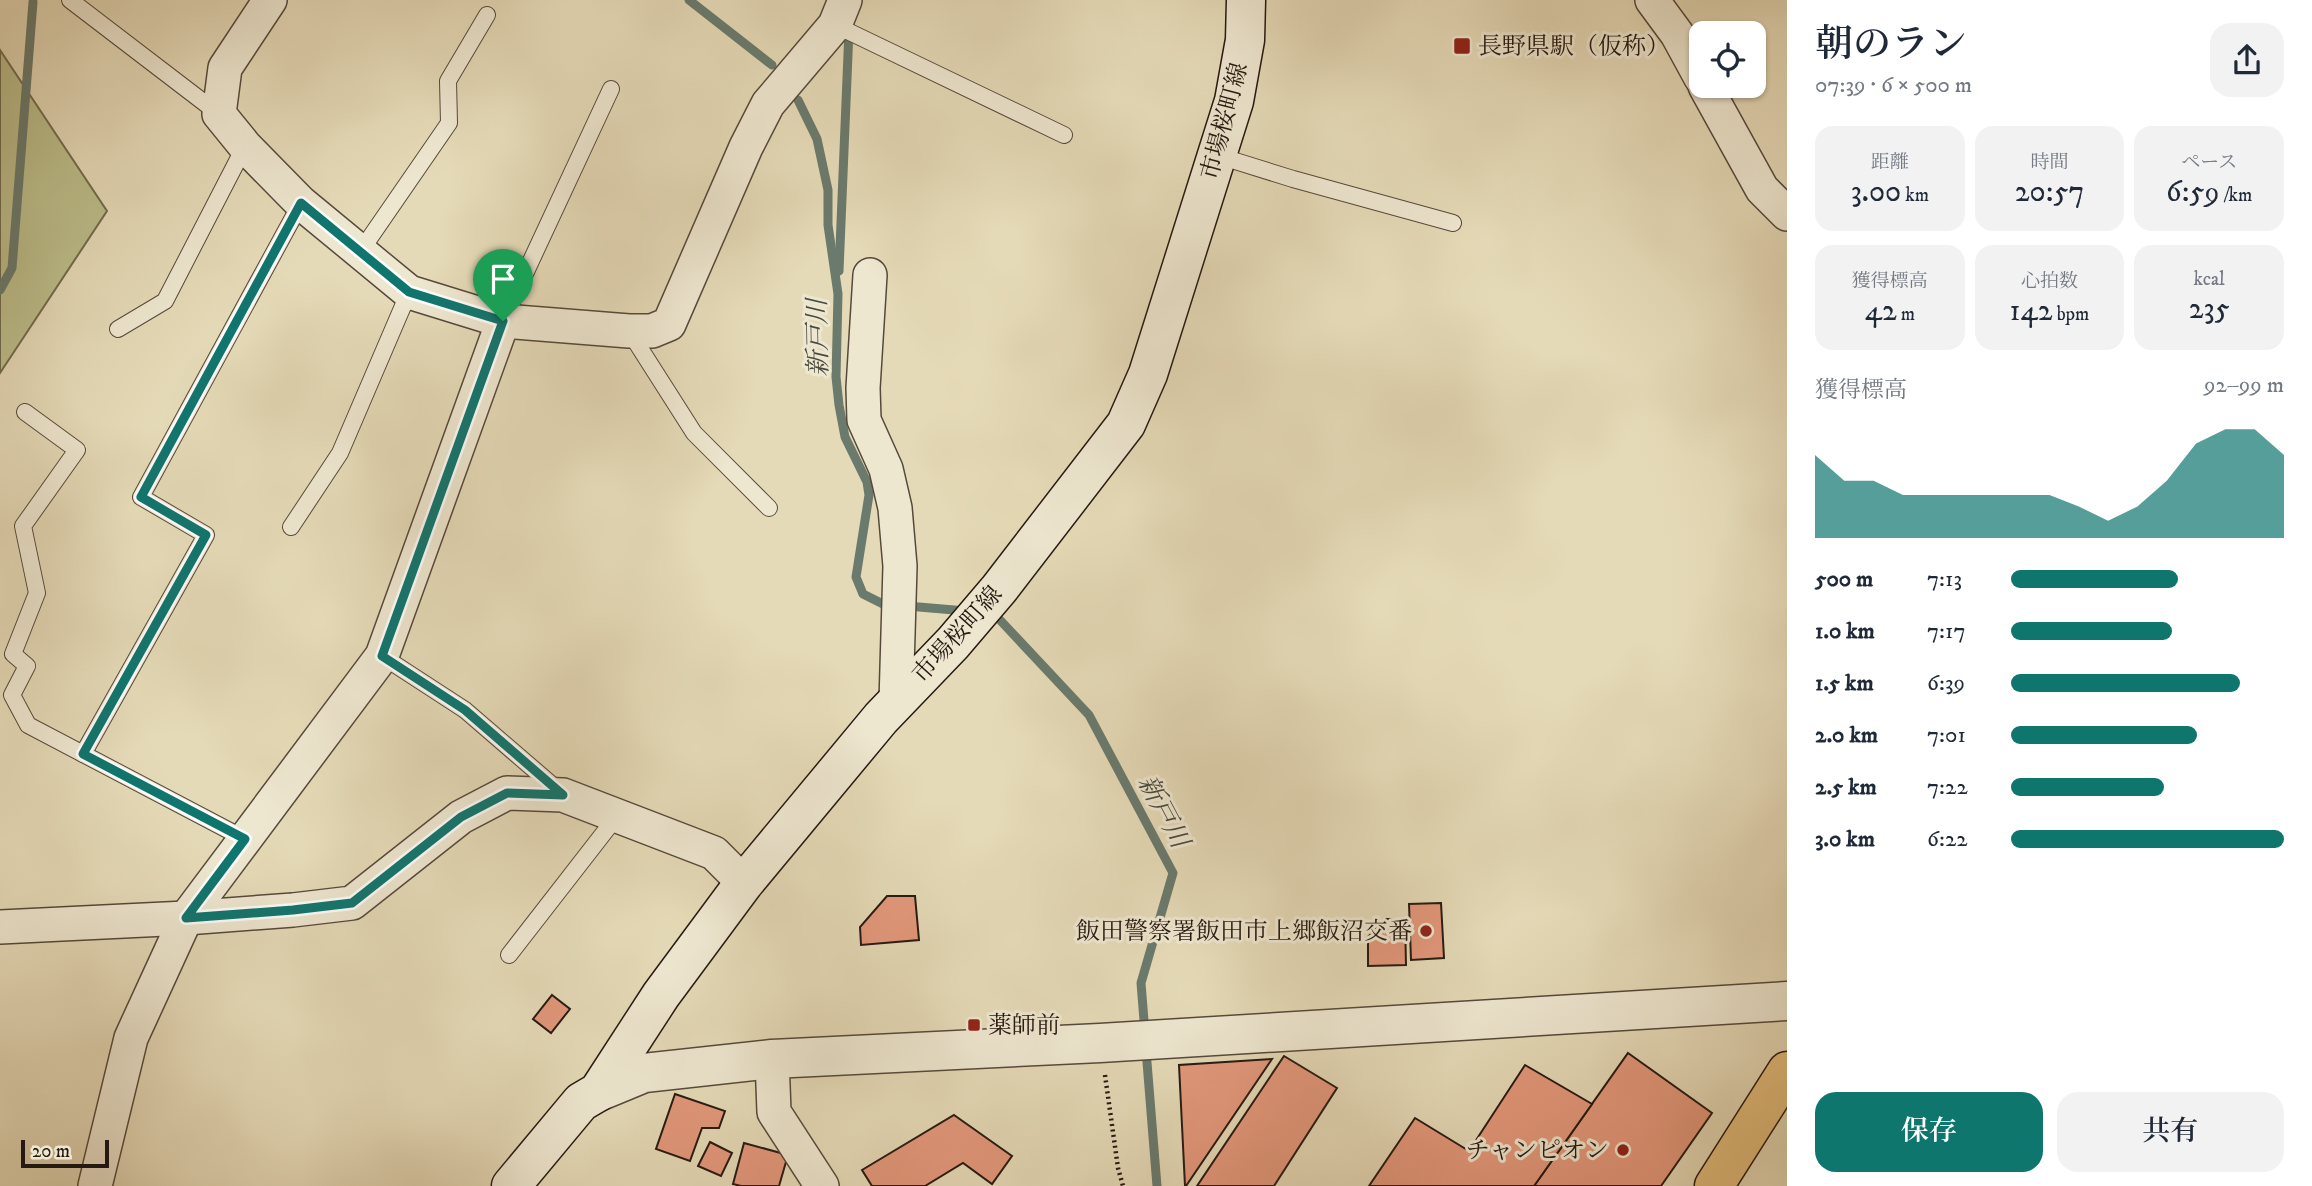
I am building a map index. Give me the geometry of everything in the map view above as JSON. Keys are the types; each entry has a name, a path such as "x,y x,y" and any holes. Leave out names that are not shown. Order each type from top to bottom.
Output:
{"highway":[{"path":"1714,1186 1787,1071"}],"main road":[{"name":"市場桜町線","path":"511,1186 581,1102 598,1092 662,995 744,883 896,702 953,643 999,589 1126,424 1148,374 1234,101 1245,40 1246,0"},
{"path":"598,1092 644,1073 772,1059 1112,1043 1787,1000"}],"street":[{"path":"270,0 225,68 219,114 245,146 301,203 409,292 503,321 629,331 652,331 669,324 746,147 768,104 840,12"},
{"path":"1652,0 1677,34 1689,56"},
{"path":"1712,98 1762,189 1787,214"},
{"path":"870,275 863,388 864,420 886,469 895,508 900,566 896,702"},
{"path":"95,1186 131,1038 186,918 382,656 503,321"},
{"path":"0,927 186,918 352,903 461,817 507,793 563,795 714,853 744,883"},
{"path":"772,1059 774,1112 822,1186"}],"lane":[{"path":"70,0 219,114"},
{"path":"840,12 1064,135"},
{"path":"360,252 449,123 448,81 487,15"},
{"path":"503,321 611,89"},
{"path":"118,329 165,301 245,146"},
{"path":"1216,155 1453,223"},
{"path":"83,754 206,535 141,497 301,203"},
{"path":"292,527 340,453 409,292"},
{"path":"629,331 694,433 769,508"},
{"path":"25,412 77,450 23,526 37,593 13,654 27,666 12,695 28,725 245,839"},
{"path":"382,656 465,710 563,795"},
{"path":"509,955 617,816"}],"path":[{"path":"1112,1043 1118,1168 1123,1186"}],"green space":[{"path":"0,50 107,211 0,373"}],"building":[{"path":"887,896 915,896 919,940 861,945 860,927"},
{"name":"飯田警察署飯田市上郷飯沼交番","path":"1441,903 1444,958 1411,960 1409,904"},
{"path":"1386,919 1405,919 1406,965 1368,966 1368,937"},
{"path":"552,995 570,1009 551,1033 533,1019"},
{"name":"チャンピオン","path":"1628,1053 1712,1113 1661,1186 1534,1186"},
{"path":"1284,1056 1337,1088 1274,1186 1197,1186"},
{"path":"1272,1059 1186,1186 1185,1186 1179,1065"},
{"path":"1525,1065 1592,1104 1534,1186 1369,1186 1415,1118 1469,1151"},
{"path":"675,1094 725,1111 719,1128 702,1128 690,1161 656,1149"},
{"path":"954,1115 1012,1156 992,1184 963,1163 925,1186 872,1186 862,1170"},
{"path":"710,1142 732,1153 721,1176 698,1166"},
{"path":"744,1143 788,1155 779,1186 733,1184"}],"waterway":[{"name":"新戸川","path":"689,0 772,65"},
{"path":"0,290 12,268 33,2"},
{"path":"839,271 849,30"},
{"name":"新戸川","path":"798,100 817,139 828,190 828,225 838,294 836,377 839,405 845,437 867,482 869,495 856,577 863,594 883,604 893,605"},
{"name":"新戸川","path":"907,606 966,611"},
{"name":"新戸川","path":"1000,620 1089,715 1173,873 1141,983 1145,1033"},
{"name":"新戸川","path":"1146,1050 1157,1186"}],"place":[{"name":"長野県駅（仮称）","path":"1462,46"},
{"name":"飯田警察署飯田市上郷飯沼交番","path":"1426,931"},
{"name":"薬師前","path":"974,1025"},
{"name":"チャンピオン","path":"1623,1150"}],"route":[{"path":"301,203 409,292 503,321 382,656 465,710 563,795 507,793 461,817 352,903 186,918 245,839 83,754 206,535 141,497 301,203"}]}
